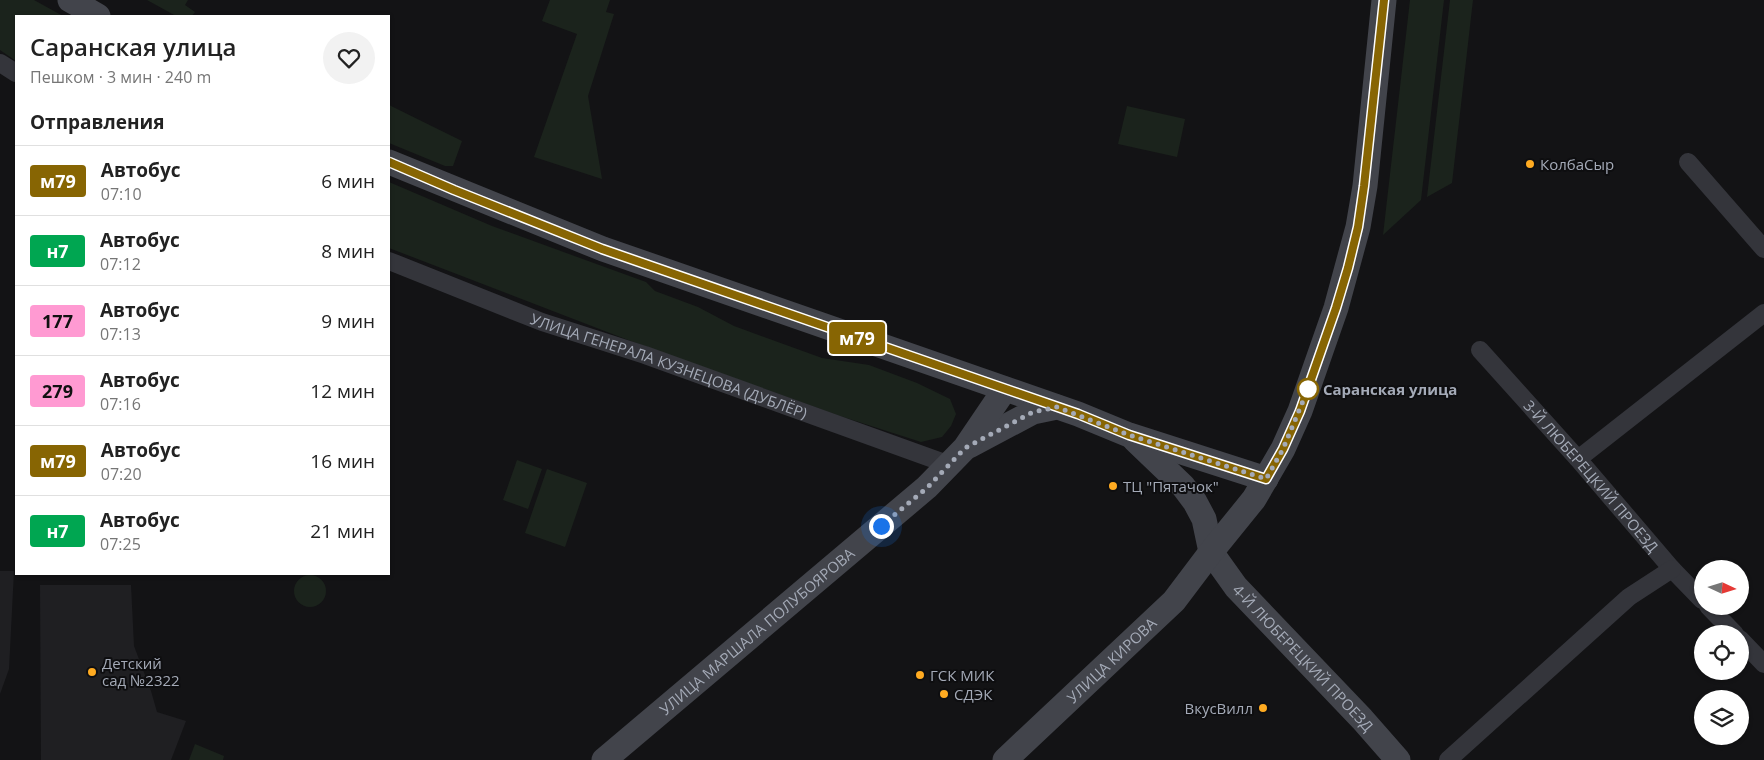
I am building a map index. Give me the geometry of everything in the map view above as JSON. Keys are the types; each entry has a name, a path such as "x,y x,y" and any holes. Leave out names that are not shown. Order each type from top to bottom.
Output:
{"main road":[{"path":"70,0 96,15"},
{"path":"1211,552 1254,499 1283,449 1300,411 1336,308 1352,254 1364,186 1384,0"},
{"path":"390,162 602,249 1057,407 1129,435 1266,479"},
{"path":"957,457 977,407 978,390 976,379"},
{"name":"УЛИЦА МАРШАЛА ПОЛУБОЯРОВА","path":"604,760 927,488 957,457 1005,389"},
{"path":"957,457 1033,412 1057,407"},
{"path":"1129,435 1183,486 1204,520 1211,552"},
{"name":"УЛИЦА КИРОВА","path":"1005,760 1174,601 1211,552"},
{"name":"4-Й ЛЮБЕРЕЦКИЙ ПРОЕЗД","path":"1211,552 1236,588 1362,719 1398,760"}],"street":[{"path":"0,63 15,72"},
{"path":"1688,162 1764,249"},
{"name":"УЛИЦА ГЕНЕРАЛА КУЗНЕЦОВА (ДУБЛЁР)","path":"390,261 542,322 957,457"},
{"path":"1578,459 1764,313"},
{"name":"3-Й ЛЮБЕРЕЦКИЙ ПРОЕЗД","path":"1480,350 1694,592"},
{"path":"1448,760 1629,598 1672,569"},
{"path":"1717,615 1726,625"},
{"path":"1749,648 1764,664"}],"shaded area":[{"path":"0,0 34,0 61,15 15,15 15,60 0,50"},
{"path":"147,0 188,0 185,5 195,12 193,15 174,15"},
{"path":"550,0 610,0 606,12 614,14 588,96 602,179 534,157 577,34 542,21"},
{"path":"1410,0 1444,0 1421,200 1383,235"},
{"path":"1450,0 1473,0 1452,183 1427,197"},
{"path":"390,105 462,141 453,166 445,166 390,143"},
{"path":"1127,106 1185,119 1177,157 1118,144"},
{"path":"390,182 492,226 646,282 655,291 698,307 734,326 822,358 869,365 917,383 950,399 956,414 951,426 942,437 921,442 837,415 628,340 390,248"},
{"path":"517,460 542,469 528,509 503,500"},
{"path":"547,469 587,483 565,547 525,533"},
{"path":"0,571 14,571 9,669 0,694"},
{"path":"310,575 316,576 321,580 325,585 325,597 321,602 316,606 310,607 304,606 299,602 295,597 294,591 295,585 299,580 304,576"},
{"name":"Детский сад №2322","path":"40,585 131,585 134,646 157,712 186,721 171,760 41,760"},
{"path":"195,744 224,756 223,760 189,760"}],"bus line":[{"name":"м79","path":"390,162 454,190 631,260 1078,414 1129,435 1266,479 1283,449 1300,411 1348,268 1358,227 1364,186 1384,0"}],"place":[{"name":"КолбаСыр","path":"1530,164"},
{"name":"Саранская улица","path":"1308,389"},
{"name":"ТЦ \"Пятачок\"","path":"1113,486"},
{"name":"Детский сад №2322","path":"92,672"},
{"name":"ГСК МИК","path":"920,675"},
{"name":"СДЭК","path":"944,694"},
{"name":"ВкусВилл","path":"1263,708"}],"route":[{"path":"881,526 927,488 965,448 1033,412 1057,407 1129,435 1266,479 1283,449 1308,389"}]}
